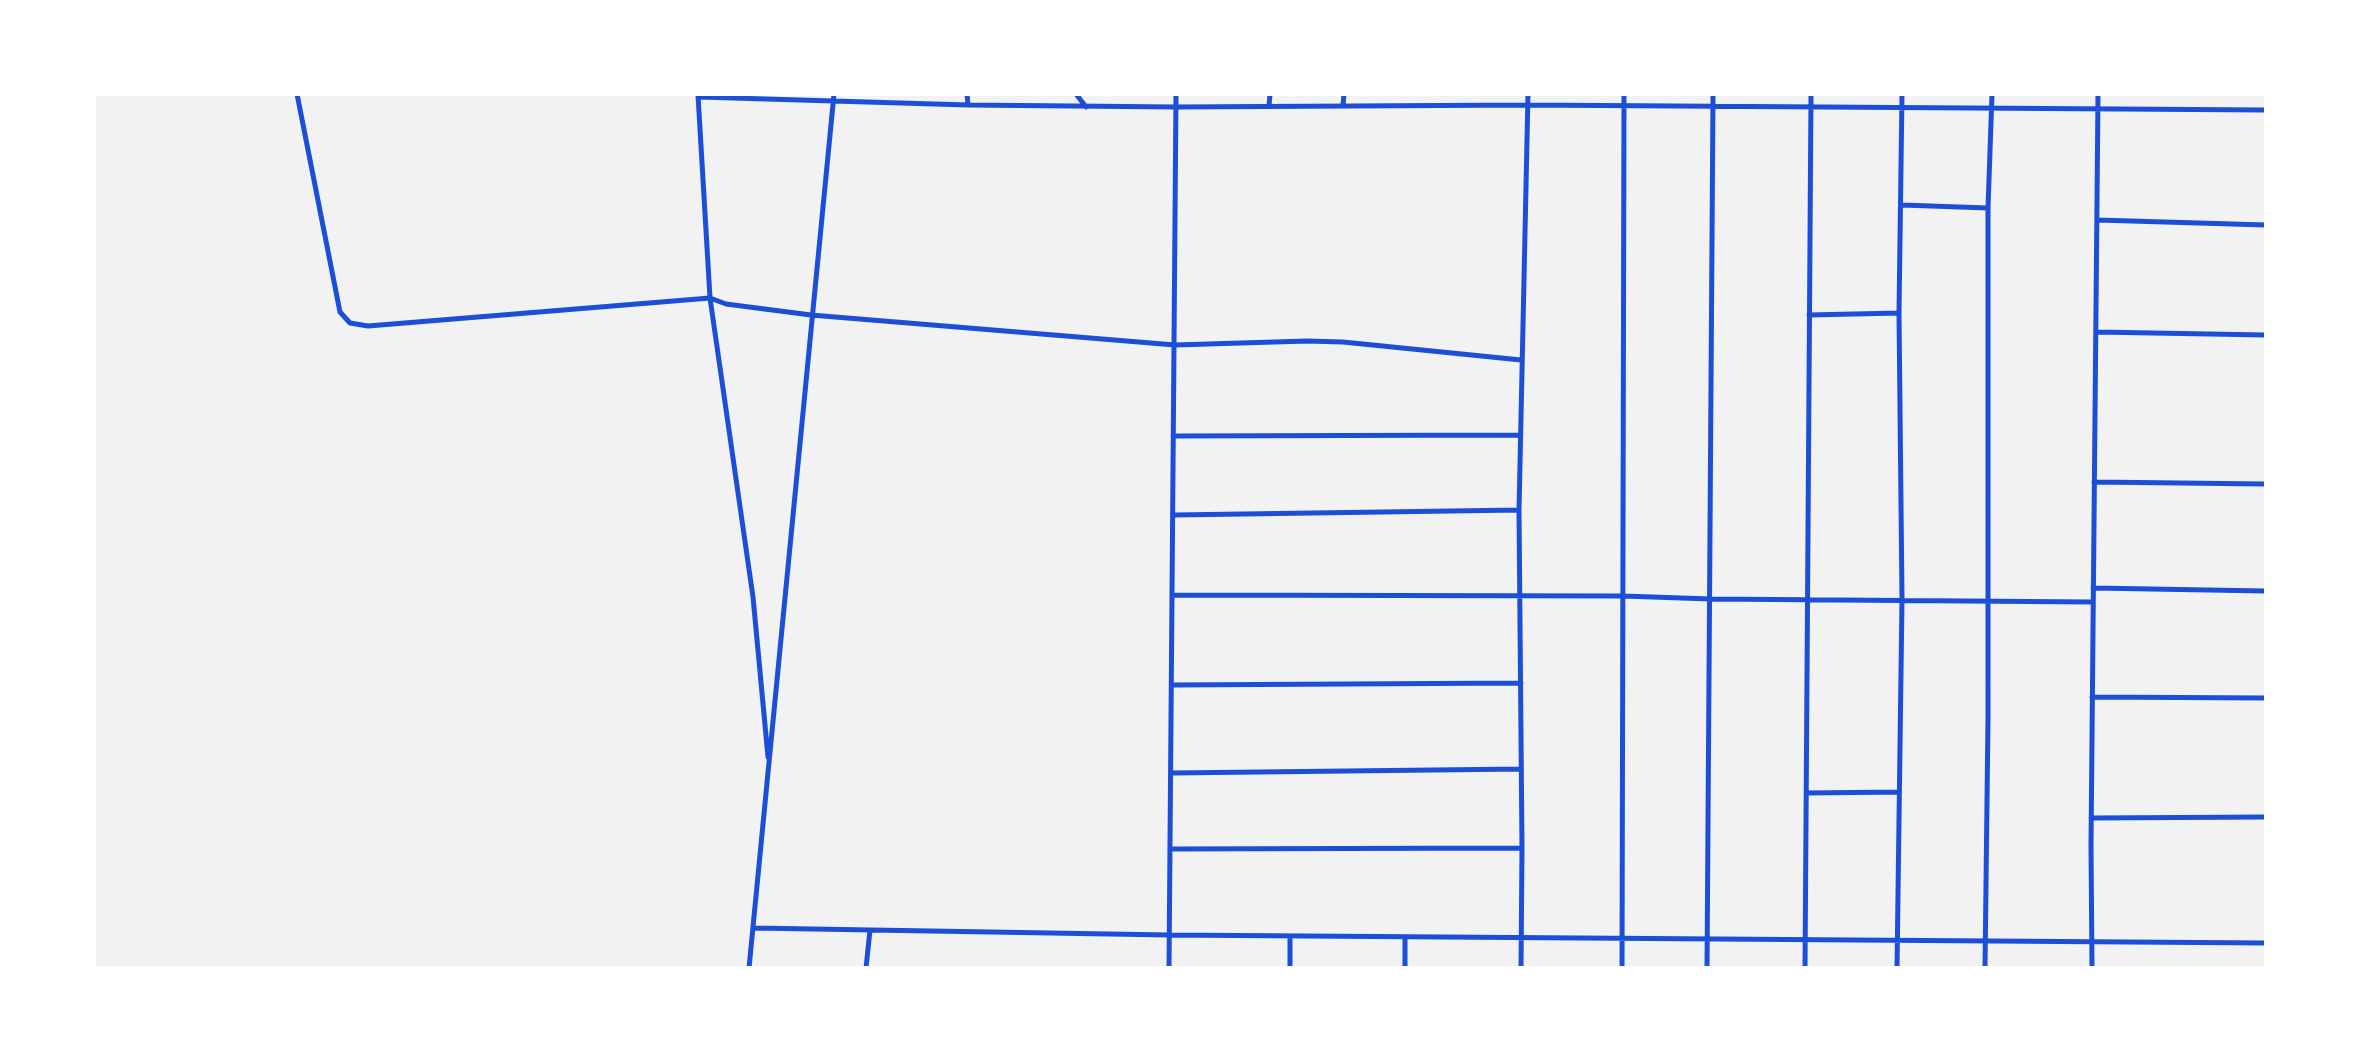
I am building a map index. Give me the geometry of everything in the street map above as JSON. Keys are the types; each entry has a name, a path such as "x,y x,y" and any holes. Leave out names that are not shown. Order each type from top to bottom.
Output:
{"street":[{"path":"297,94 340,312 350,323 368,326 711,298 726,304 811,315 1175,345 1325,342 1521,360"},
{"path":"967,94 968,105"},
{"path":"1076,94 1086,106"},
{"path":"1169,968 1176,94"},
{"path":"1269,106 1270,94"},
{"path":"1343,105 1344,94"},
{"path":"1521,968 1519,510 1528,94"},
{"path":"1622,968 1624,94"},
{"path":"1707,968 1713,94"},
{"path":"1805,968 1811,94"},
{"path":"1897,968 1902,599 1899,313 1902,94"},
{"path":"1985,968 1988,718 1988,208 1992,94"},
{"path":"2092,968 2091,818 2098,94"},
{"path":"770,770 753,597 711,298 698,96 834,98 968,105 1176,108 1343,105 1624,105 2265,110"},
{"path":"749,968 834,98"},
{"path":"1902,205 1988,208"},
{"path":"2097,220 2265,225"},
{"path":"1809,315 1899,313"},
{"path":"2096,332 2265,335"},
{"path":"1174,436 1520,435"},
{"path":"2094,482 2265,484"},
{"path":"1174,515 1519,510"},
{"path":"2093,588 2265,591"},
{"path":"1173,595 1623,596 1711,599 2093,602"},
{"path":"1172,685 1521,683"},
{"path":"2092,697 2265,698"},
{"path":"1171,773 1521,769"},
{"path":"1806,793 1899,792"},
{"path":"2091,818 2265,817"},
{"path":"1170,849 1522,848"},
{"path":"753,928 1169,935 2265,943"},
{"path":"866,968 870,930"},
{"path":"1290,936 1290,968"},
{"path":"1405,937 1405,968"}]}
